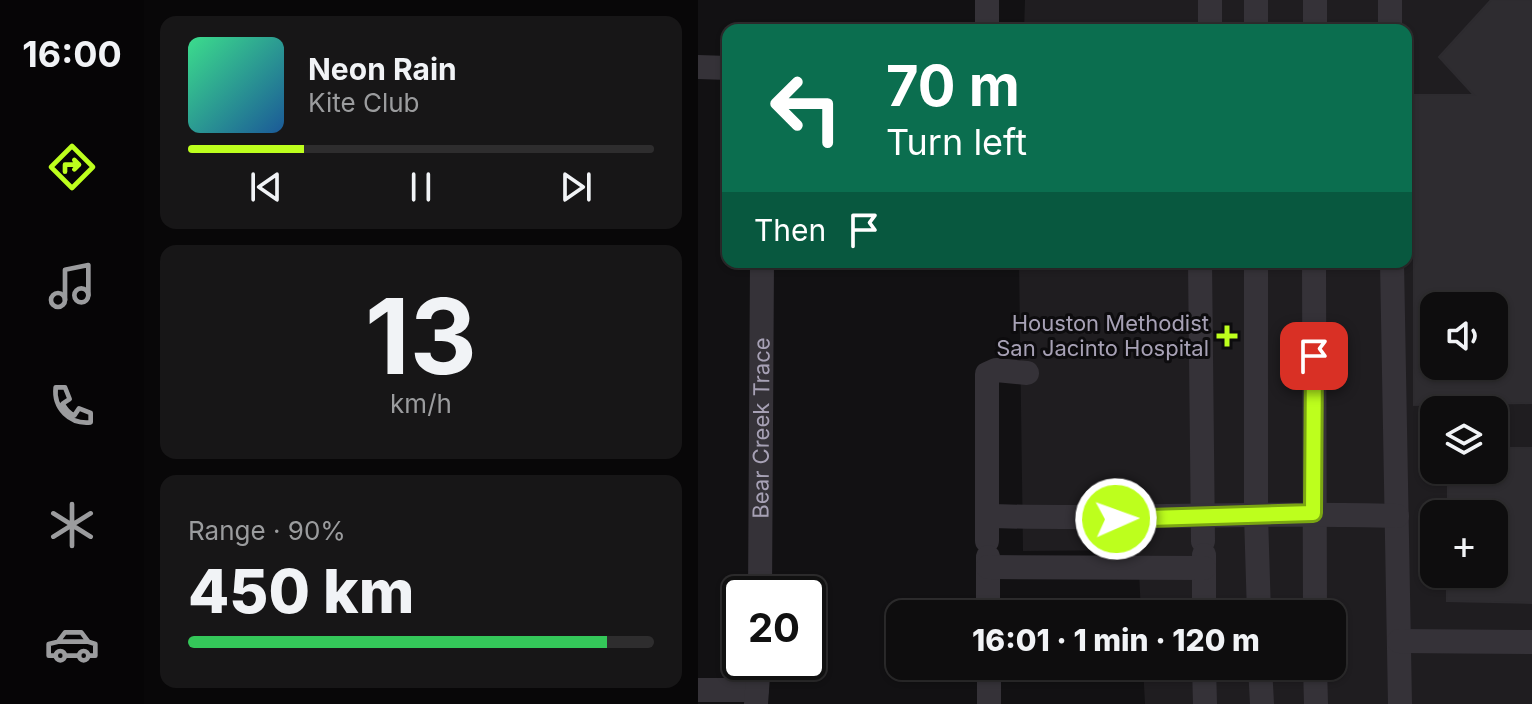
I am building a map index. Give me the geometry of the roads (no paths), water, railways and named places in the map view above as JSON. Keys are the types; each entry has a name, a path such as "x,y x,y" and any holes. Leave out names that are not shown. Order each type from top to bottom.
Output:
{"street":[{"path":"987,0 987,24"},
{"path":"1210,0 1210,24"},
{"path":"1256,0 1256,24"},
{"path":"1315,0 1315,24"},
{"path":"1390,0 1390,24"},
{"path":"698,67 722,68"},
{"name":"Bear Creek Trace","path":"760,576 762,268"},
{"path":"1200,268 1204,600"},
{"path":"1256,268 1259,600"},
{"path":"1314,268 1315,600"},
{"path":"1392,268 1400,704"},
{"path":"988,600 987,374 996,370 1027,373"},
{"path":"987,516 1059,507 1161,506 1203,515 1313,513 1397,516"},
{"path":"988,555 1203,555"},
{"path":"1399,641 1532,642"},
{"path":"989,680 989,704"},
{"path":"1204,680 1205,704"},
{"path":"1261,680 1262,704"},
{"path":"1315,680 1316,704"},
{"path":"698,690 756,697"}],"place":[{"name":"Houston Methodist San Jacinto Hospital","path":"1227,336"}]}
